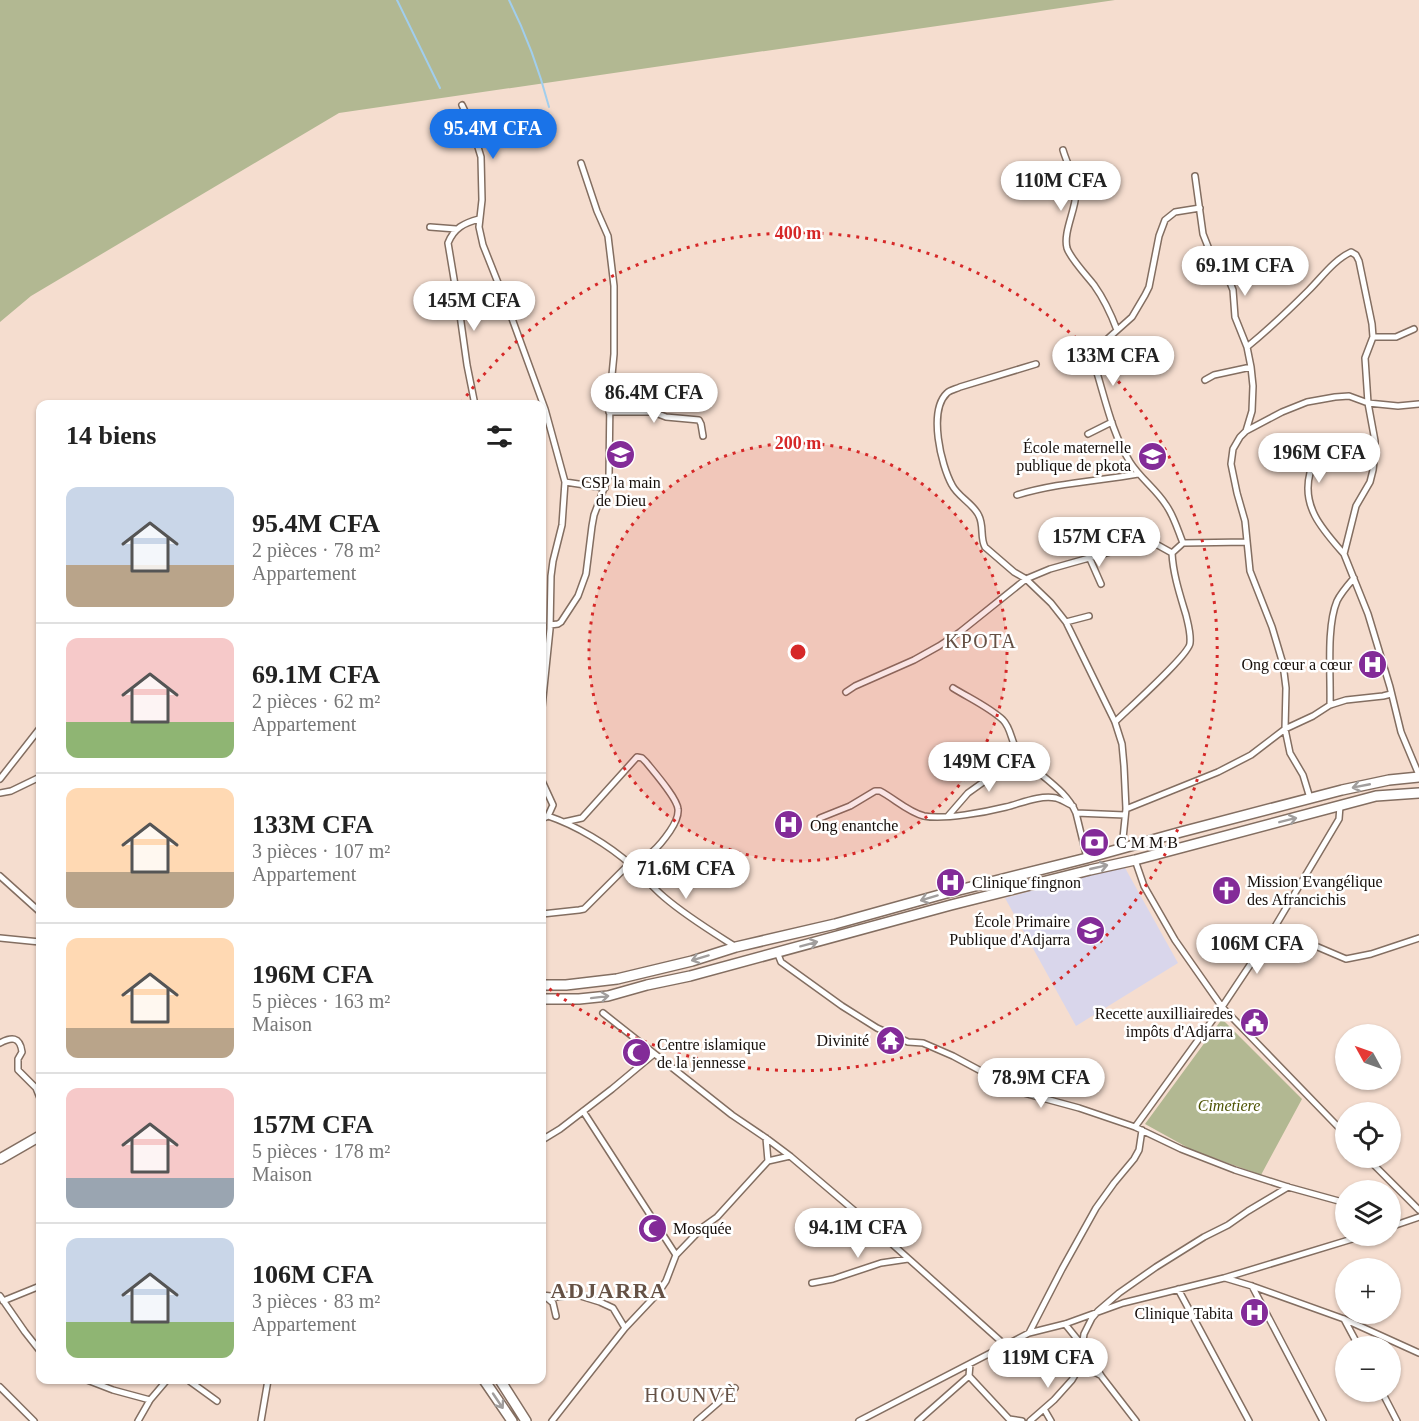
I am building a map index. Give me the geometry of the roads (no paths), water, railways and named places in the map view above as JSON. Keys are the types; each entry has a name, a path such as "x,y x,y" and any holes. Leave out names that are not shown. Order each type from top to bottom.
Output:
{"main road":[{"path":"546,985 617,979 1088,858 1310,798 1389,780 1419,776"},
{"path":"546,999 608,996 1376,796 1419,793"},
{"path":"0,1159 36,1140"},
{"path":"487,1384 512,1421"},
{"path":"504,1384 526,1421"}],"street":[{"path":"462,105 471,124 481,157 482,200 479,226 483,245 542,400"},
{"path":"1063,150 1076,192 1066,239 1067,250 1096,288 1117,330"},
{"path":"546,628 561,622 578,596 586,573 591,526 609,475 609,412 614,354 612,259 608,236 581,163"},
{"path":"1195,176 1203,234 1215,262 1229,280 1233,290 1235,317 1247,348 1251,367 1252,411 1246,430 1233,449 1231,464 1245,521 1250,571 1269,619 1283,664 1286,688 1285,729 1290,753 1302,775 1310,798"},
{"path":"1183,543 1166,504 1130,462 1105,404 1092,357 1095,350 1132,317 1149,287 1159,236 1165,220 1174,212 1200,208"},
{"path":"474,400 448,243 461,225 479,219"},
{"path":"430,227 456,229"},
{"path":"1247,348 1345,255 1351,252 1356,255 1370,307 1372,324 1373,337 1365,358 1368,403 1375,441 1374,470 1356,507 1344,554"},
{"path":"1373,337 1395,337 1414,329"},
{"path":"1036,364 948,392 940,403 938,442 953,487 978,514 985,548 1026,579 1051,603 1066,622 1115,722 1122,744 1124,766 1125,812 1122,848"},
{"path":"1205,380 1214,375 1251,367"},
{"path":"1246,430 1295,406 1335,397 1349,396 1368,403 1398,406 1419,404"},
{"path":"609,412 653,412 666,417 699,420 704,436"},
{"path":"546,413 565,482 562,525 551,576 546,667"},
{"path":"1088,434 1112,422"},
{"path":"1375,441 1328,450 1314,459 1307,484 1308,499 1320,524 1344,554 1354,578 1368,614 1401,732 1419,776"},
{"path":"1017,495 1054,486 1138,474"},
{"path":"565,482 605,488"},
{"path":"846,692 939,646 1026,579 1050,569 1146,542 1154,543 1172,553"},
{"path":"1172,553 1183,543 1247,542"},
{"path":"1115,722 1171,668 1191,643 1172,553"},
{"path":"1090,559 1101,584"},
{"path":"1330,705 1331,634 1335,610 1338,601 1354,578"},
{"path":"1066,622 1089,616"},
{"path":"953,688 1002,719 1008,727 1015,748 1073,806 1088,858"},
{"path":"1076,813 1125,812 1218,772 1251,755 1285,729 1330,705 1346,700 1391,694"},
{"path":"0,779 36,733"},
{"path":"546,914 584,909 630,863 639,861 662,844 673,826 678,810 673,797 642,758 637,757 582,818 564,822"},
{"path":"948,816 968,793 982,783 1012,764 1027,762"},
{"path":"0,793 36,779"},
{"path":"546,790 553,805 546,815"},
{"path":"820,818 880,791 913,812 938,818 983,812 1032,799 1062,800 1073,806"},
{"path":"1135,1127 1222,1007 1270,935 1339,819 1340,806"},
{"path":"546,818 564,822 608,847 630,863 649,885 681,911 736,947"},
{"path":"1135,860 1144,886 1175,940 1222,1007 1335,1124"},
{"path":"0,876 36,908"},
{"path":"1270,935 1285,933 1346,959 1371,954 1419,938"},
{"path":"0,938 36,942"},
{"path":"777,952 781,962 877,1028 908,1042 923,1043 953,1056 1020,1092 1079,1108 1135,1127 1181,1149 1235,1170 1335,1200"},
{"path":"603,1013 732,1115 790,1156 1005,1345"},
{"path":"0,1043 12,1038 16,1039 22,1052 18,1059 18,1070 36,1088"},
{"path":"546,1138 612,1089 654,1054"},
{"path":"583,1111 676,1255"},
{"path":"1029,1334 1096,1208 1139,1150 1142,1130"},
{"path":"766,1138 768,1161"},
{"path":"552,1421 625,1328 658,1293 666,1281 676,1255 703,1227 717,1217 768,1161 790,1156"},
{"path":"1377,1168 1419,1210"},
{"path":"1030,1421 1063,1390 1079,1368 1084,1334 1098,1311 1156,1267 1288,1187"},
{"path":"1401,1223 1419,1217"},
{"path":"859,1421 1029,1334 1123,1303 1224,1278 1335,1244"},
{"path":"812,1283 842,1277 881,1263 908,1259"},
{"path":"1224,1278 1335,1316"},
{"path":"1252,1286 1323,1421"},
{"path":"36,1287 2,1299 36,1346"},
{"path":"1178,1289 1249,1421"},
{"path":"546,1296 559,1297 574,1294 600,1302 613,1308 625,1328"},
{"path":"546,1298 553,1303 556,1316"},
{"path":"1065,1324 1136,1421"},
{"path":"1355,1324 1419,1353"},
{"path":"918,1421 969,1376 970,1364"},
{"path":"1079,1368 1092,1370 1102,1377"},
{"path":"969,1376 1009,1420 1022,1421"},
{"path":"97,1384 150,1400"},
{"path":"138,1421 150,1400 164,1384"},
{"path":"194,1384 217,1401"},
{"path":"261,1421 267,1384"},
{"path":"0,1387 34,1421"},
{"path":"697,1421 735,1388"},
{"path":"1387,1402 1397,1421"},
{"path":"1044,1409 1051,1421"}],"waterway":[{"path":"397,0 440,88"},
{"path":"509,0 532,52 549,107"}],"place":[{"name":"CSP la main de Dieu","path":"621,454"},
{"name":"École maternelle publique de pkota","path":"1152,456"},
{"name":"Ong cœur a cœur","path":"1373,664"},
{"name":"Ong enantche","path":"789,825"},
{"name":"C M M B","path":"1095,842"},
{"name":"Clinique fingnon","path":"951,882"},
{"name":"Mission Evangélique des Afrancichis","path":"1226,890"},
{"name":"École Primaire Publique d'Adjarra","path":"1091,930"},
{"name":"Recette auxilliairedes impôts d'Adjarra","path":"1254,1022"},
{"name":"Divinité","path":"890,1040"},
{"name":"Centre islamique de la jennesse","path":"636,1053"},
{"name":"Mosquée","path":"652,1228"},
{"name":"Clinique Tabita","path":"1254,1313"}],"district":[{"name":"KPOTA","path":"981,641"},
{"name":"ADJARRA","path":"609,1290"},
{"name":"HOUNVÈ","path":"691,1395"}],"park label":[{"name":"Cimetiere","path":"1229,1105"}]}
